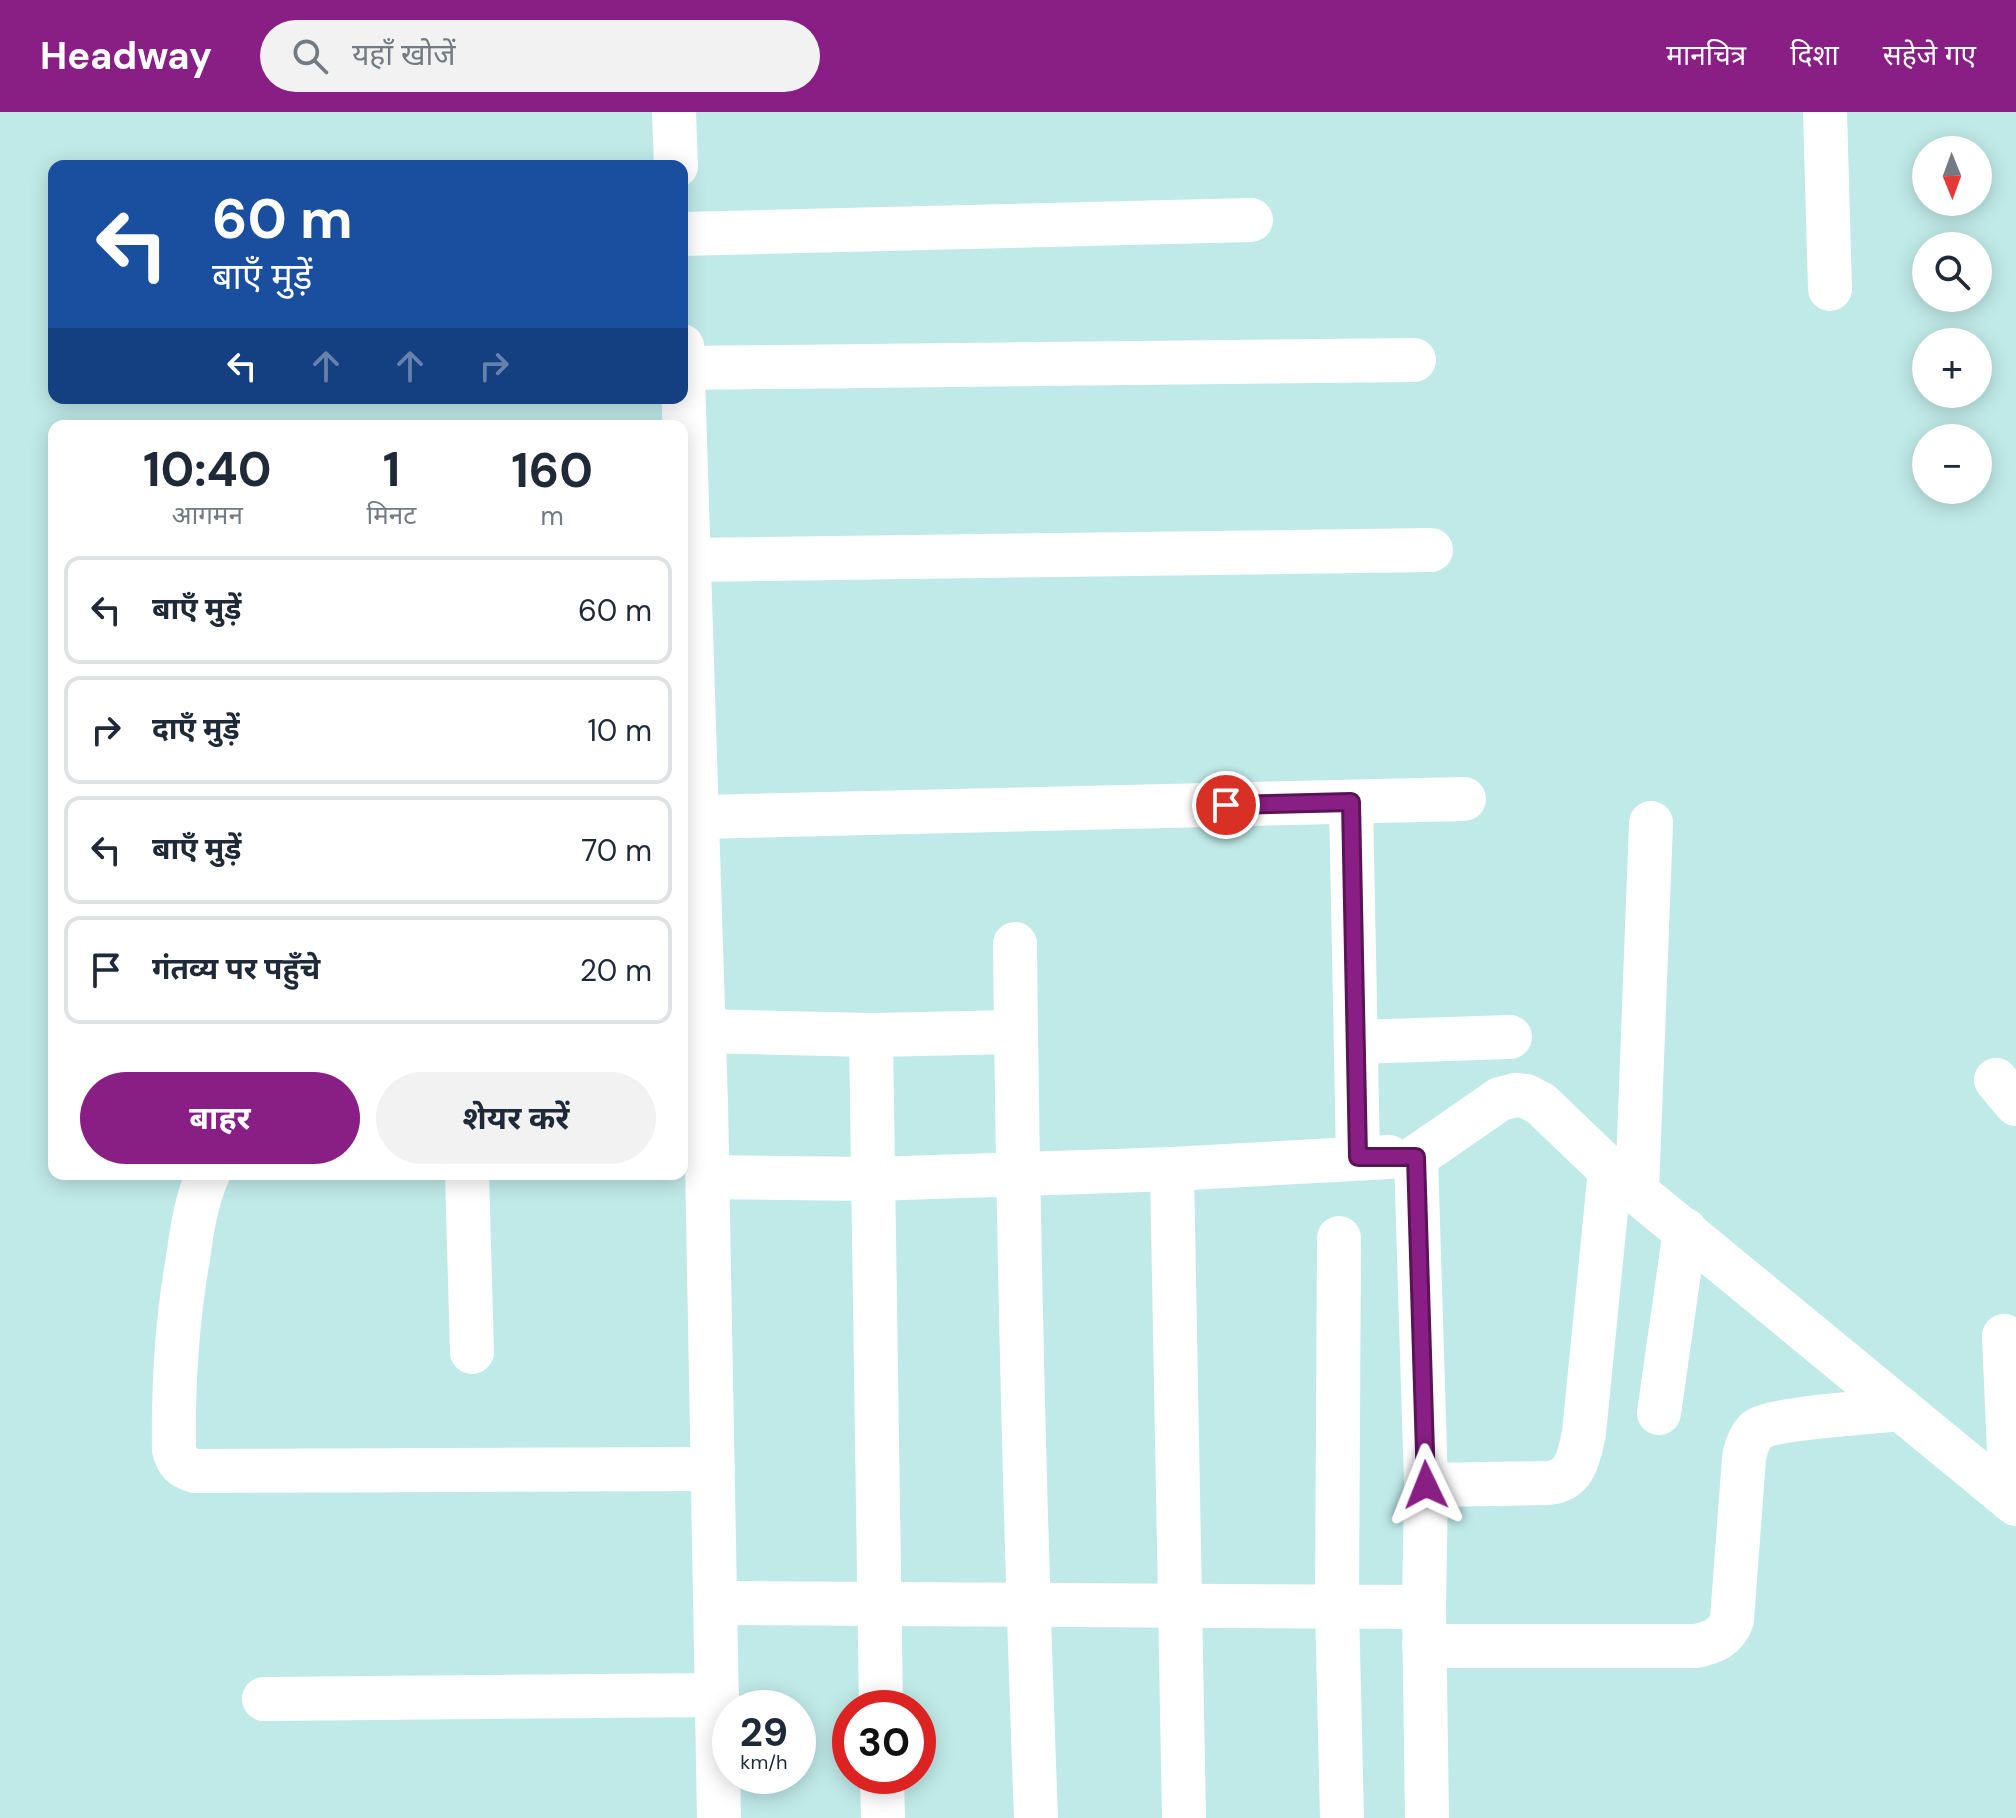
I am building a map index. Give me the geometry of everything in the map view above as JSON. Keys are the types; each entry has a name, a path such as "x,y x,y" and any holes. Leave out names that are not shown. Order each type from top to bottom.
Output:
{"street":[{"path":"674,112 676,160"},
{"path":"1825,112 1830,289"},
{"path":"688,234 1251,220"},
{"path":"688,368 1414,360"},
{"path":"688,528 704,1031 694,1104 708,1177 717,1690"},
{"path":"689,560 1431,550"},
{"path":"697,817 1464,799"},
{"path":"1351,802 1358,1157"},
{"path":"1426,1485 1549,1483 1565,1479 1580,1453 1624,1181 1651,823"},
{"path":"1015,944 1017,1174 1036,1818"},
{"path":"704,1031 871,1035 1016,1032"},
{"path":"871,1035 881,1690"},
{"path":"1356,1042 1510,1037"},
{"path":"708,1177 873,1179 1416,1157 1500,1099 1526,1096 1541,1104 1624,1181 2014,1502"},
{"path":"1416,1157 1426,1485 1424,1627 1427,1818"},
{"path":"1172,1169 1184,1818"},
{"path":"205,1180 194,1219 179,1310 174,1449 177,1460 184,1467 195,1471 713,1469"},
{"path":"467,1180 472,1352"},
{"path":"1659,1413 1685,1230"},
{"path":"1339,1238 1337,1607 1342,1818"},
{"path":"2004,1336 2014,1502"},
{"path":"715,1603 1337,1607 1424,1627 1695,1646 1714,1642 1726,1632 1732,1620 1744,1458 1747,1443 1757,1430 1778,1422 1901,1409"},
{"path":"264,1699 712,1695"},
{"path":"719,1794 719,1818"},
{"path":"882,1794 883,1818"}],"route":[{"path":"1226,805 1351,802 1358,1157 1416,1157 1426,1485"}]}
